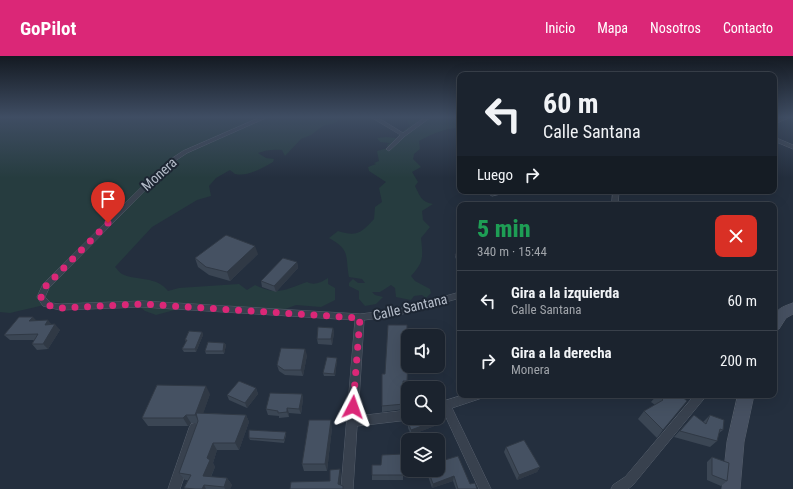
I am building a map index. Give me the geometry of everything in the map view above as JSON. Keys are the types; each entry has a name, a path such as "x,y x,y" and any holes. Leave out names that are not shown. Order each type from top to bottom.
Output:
{"street":[{"name":"Monera","path":"41,297 46,286 170,162 186,152 221,137"},
{"path":"389,149 401,137"},
{"path":"777,141 792,149"},
{"name":"Calle Santana","path":"41,297 43,302 48,305 60,308 142,304 360,318 395,313 457,296"},
{"path":"777,320 781,314 793,308"},
{"name":"Calle Santana","path":"347,489 360,318"},
{"path":"445,406 469,398"},
{"path":"617,489 628,485 700,398"},
{"path":"731,489 733,459 738,424 745,398"},
{"path":"445,413 485,489"},
{"path":"352,422 401,416"},
{"path":"174,489 195,428"}],"green space":[{"path":"0,137 305,137 301,139 285,156 282,150 270,150 258,153 266,158 274,159 273,162 260,169 240,175 235,174 230,170 216,178 209,186 211,196 197,200 152,227 115,267 122,274 153,281 163,286 168,291 179,288 239,284 247,290 255,285 270,290 281,291 307,282 312,284 318,283 328,278 328,284 335,288 335,300 321,307 296,305 280,311 243,309 226,305 182,308 156,315 145,311 140,307 69,305 57,302 10,313 0,312"},
{"path":"427,137 419,141 420,149 414,154 413,159 421,167 412,172 418,182 415,186 420,196 426,202 433,204 422,211 423,220 430,227 421,238 422,259 411,276 415,281 430,289 431,293 426,298 422,295 414,296 411,300 396,297 395,288 391,285 380,292 372,292 375,295 383,297 376,304 365,306 359,299 359,291 349,286 349,283 353,279 358,283 365,283 362,279 349,277 347,259 344,250 336,242 329,238 338,231 354,234 362,231 374,219 375,207 382,202 379,188 386,182 369,171 368,167 379,161 377,151 388,148 387,145 390,143 380,142 377,138"}],"building":[{"path":"226,235 255,246 227,272 206,267 195,258"},
{"path":"283,258 297,262 274,286 261,281"},
{"path":"19,317 33,317 29,321 48,320 45,325 55,324 43,344 32,344 38,334 4,335"},
{"path":"388,325 407,325 407,329 401,329 401,373 407,373 407,381 401,381 401,404 382,406 382,374 385,374"},
{"path":"318,327 333,328 331,339 317,339"},
{"path":"189,331 202,332 195,349 182,349 187,340 185,340"},
{"path":"208,342 224,343 223,351 205,351"},
{"path":"281,348 305,349 301,370 284,370 277,365"},
{"path":"327,357 337,358 334,374 323,373"},
{"path":"239,381 256,388 245,403 227,395"},
{"path":"157,385 206,386 195,415 186,415 183,418 142,418"},
{"path":"270,393 302,394 299,409 287,408 287,412 278,413 278,411 266,409"},
{"path":"661,398 684,398 687,401 663,430 644,411 663,400"},
{"path":"196,413 246,415 235,443 213,443 207,458 210,460 203,476 227,478 224,487 204,485 202,489 184,488 191,475 179,473 198,421"},
{"path":"694,415 706,424 710,415 724,420 723,430 720,429 717,441 680,431"},
{"path":"309,420 331,420 325,464 302,464"},
{"path":"409,425 424,425 411,430"},
{"path":"249,430 286,432 284,440 249,438"},
{"path":"524,440 540,467 519,475 506,447"},
{"path":"401,454 401,475 372,475 372,465 381,465 382,455"},
{"path":"458,456 470,484 475,483 477,489 458,489 454,476 433,484 430,477 445,477 445,460"},
{"path":"712,457 729,463 727,481 712,475"},
{"path":"340,469 338,484 343,486 343,489 290,489 291,482 330,481 330,470"}],"route":[{"path":"108,223 46,286 41,297 43,302 60,308 142,304 360,318 353,407"}]}
